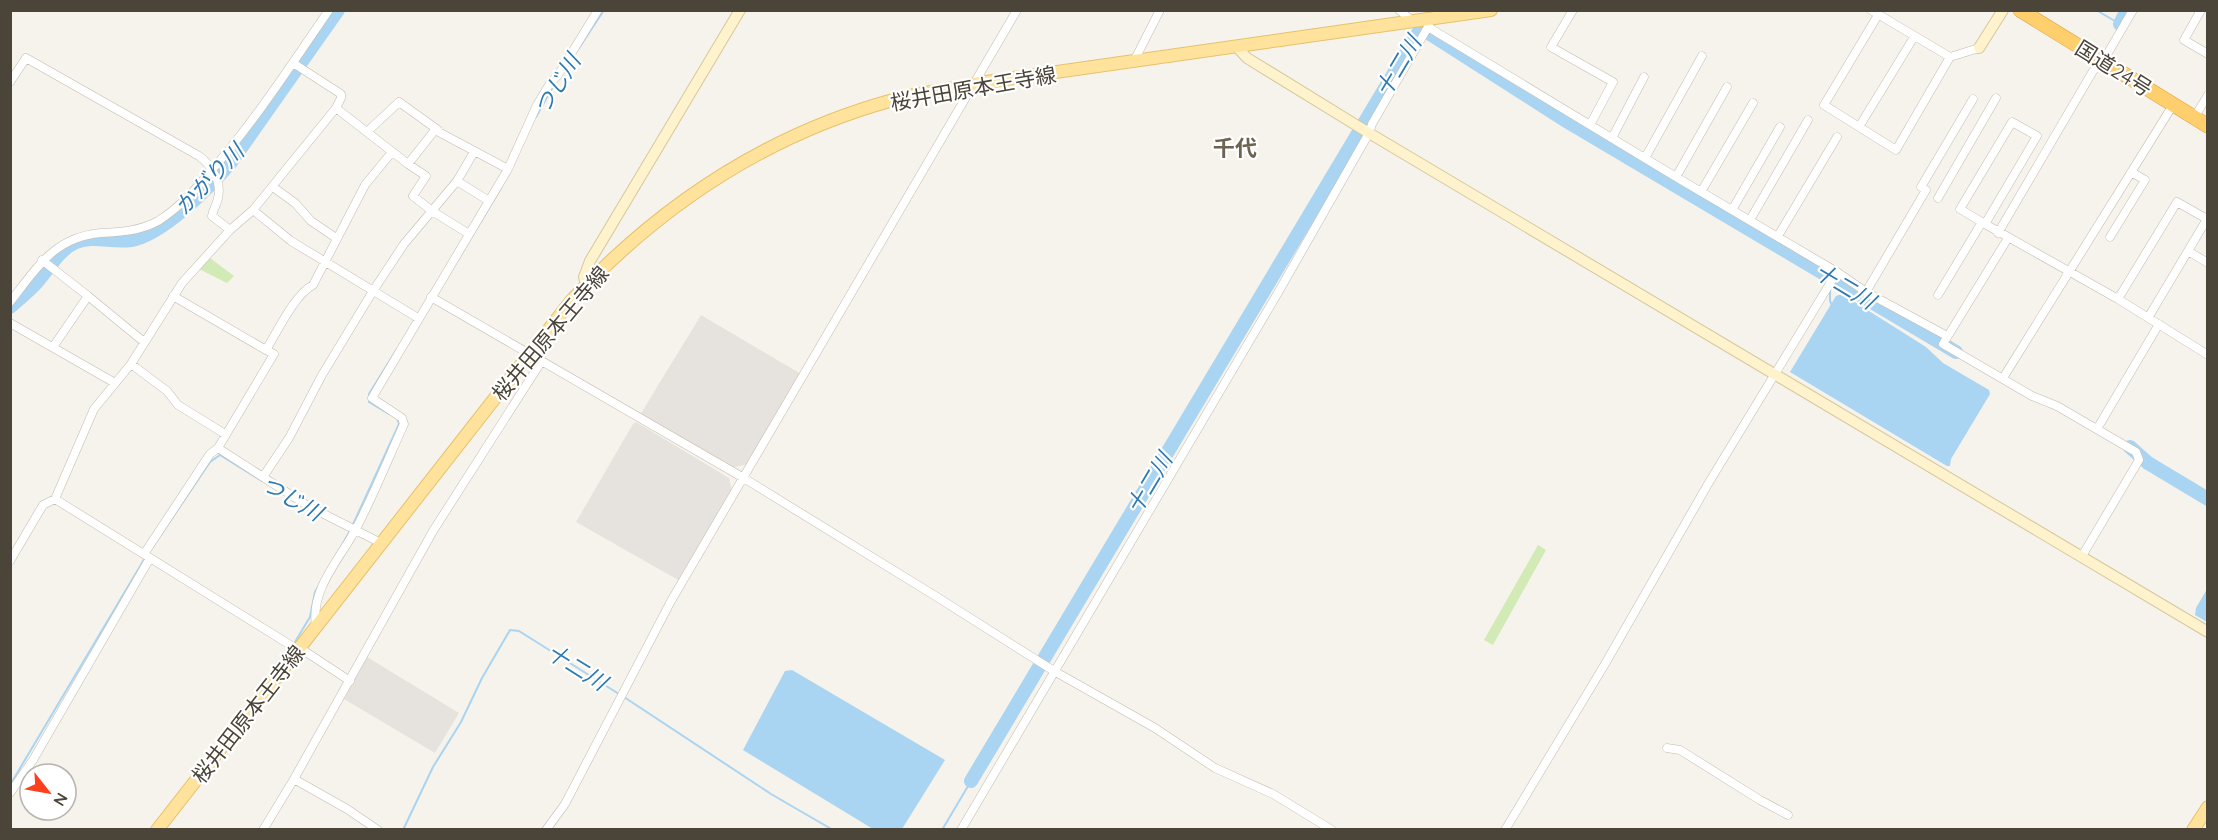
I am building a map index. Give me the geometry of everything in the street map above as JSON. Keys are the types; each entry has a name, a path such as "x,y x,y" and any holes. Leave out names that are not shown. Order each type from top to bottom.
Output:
{"highway":[{"name":"国道24号","path":"2020,10 2208,126"}],"main road":[{"name":"桜井田原本王寺線","path":"157,830 549,328 586,285 646,228 716,178 767,149 858,110 910,95 1491,10"},
{"path":"2193,830 2208,807"}],"street":[{"path":"10,302 42,260 52,251 78,237 131,231 156,222 187,199 230,151 329,10"},
{"path":"316,627 317,597 356,530 404,424 402,418 372,398 508,169 537,105 598,10"},
{"path":"586,285 584,277 590,261 740,10"},
{"path":"546,830 565,804 671,601 742,477 1017,10"},
{"path":"1133,62 1160,10"},
{"path":"1399,10 1412,18 1414,22"},
{"path":"1573,10 1551,47 1613,82 1590,124"},
{"path":"1950,57 1874,13 1824,105 1896,150 1950,57 1979,48 2003,10"},
{"path":"1998,233 2093,71 2102,61 2133,10"},
{"path":"2201,10 2184,40 2208,54"},
{"path":"961,830 1302,253 1365,130 1372,124 1435,19 1612,138 1778,236 1866,292 1947,336"},
{"path":"1859,127 1914,37"},
{"path":"1237,47 1247,58 1365,130 2208,632"},
{"path":"1645,158 1702,56"},
{"path":"10,82 26,58 199,156 212,170 219,187 212,216 230,230"},
{"path":"10,561 43,505 55,499 94,409 131,364 182,283 273,187 336,108 341,94 293,63"},
{"path":"1612,138 1644,77"},
{"path":"1676,177 1727,87"},
{"path":"2194,118 2208,95"},
{"path":"1938,198 1996,98"},
{"path":"1866,292 1973,99"},
{"path":"368,131 399,102 440,132 508,169"},
{"path":"1701,192 1753,103"},
{"path":"2003,378 2173,105"},
{"path":"336,108 426,176 413,196 469,234"},
{"path":"1750,220 1808,120"},
{"path":"1938,295 1983,223 2037,136 2012,122 1960,209 1983,223 1998,233 2118,299 2208,355"},
{"path":"1732,210 1780,127"},
{"path":"408,164 435,130 440,132"},
{"path":"1778,236 1837,137"},
{"path":"266,350 305,288 312,285 365,186 392,152"},
{"path":"263,477 289,438 322,375 373,291 404,244 457,181 474,152"},
{"path":"2110,237 2145,180 2132,172"},
{"path":"457,181 489,201"},
{"path":"273,187 296,203 311,221 336,238"},
{"path":"2118,299 2177,202 2207,219 2148,318"},
{"path":"252,210 291,241 418,318"},
{"path":"2008,238 1943,344 2032,396 2057,406 2136,452 2139,460 2082,556"},
{"path":"2188,251 2208,262"},
{"path":"42,260 144,342"},
{"path":"1505,830 1605,664 1708,484 1837,272"},
{"path":"53,347 88,296"},
{"path":"10,793 33,759 147,556 210,454 218,448 274,354 173,296"},
{"path":"431,297 742,477 1215,768 1273,794 1332,830"},
{"path":"10,323 115,383"},
{"path":"2097,429 2159,324"},
{"path":"263,830 350,681 433,531 541,362"},
{"path":"131,364 167,392 178,405 225,434"},
{"path":"218,448 308,506 381,543"},
{"path":"55,499 350,681"},
{"path":"1667,748 1680,750 1788,815"},
{"path":"294,779 378,830"}],"shaded area":[{"path":"701,315 801,374 748,464 731,468 640,415"},
{"path":"636,422 729,478 732,491 680,581 576,522"},
{"path":"367,657 459,713 435,753 344,699"}],"green space":[{"path":"210,258 234,276 227,283 199,269"},
{"path":"1538,545 1546,550 1493,645 1484,640"}],"water":[{"path":"1842,294 1926,347 1943,363 1989,390 1990,394 1951,459 1950,466 1790,372 1836,296"},
{"path":"2207,589 2207,622 2195,615 2196,608"},
{"path":"792,670 945,760 902,829 873,829 743,750 785,671"}],"waterway":[{"name":"かがり川","path":"10,307 34,285 59,254 70,245 90,239 124,241 143,236 157,229 199,196 231,162 338,10"},
{"name":"つじ川","path":"579,48 604,10"},
{"name":"つじ川","path":"2096,10 2120,24"},
{"name":"つじ川","path":"2120,24 2127,10"},
{"name":"十二川","path":"971,781 1421,28 1568,122 1956,352"},
{"name":"つじ川","path":"536,117 555,83"},
{"name":"つじ川","path":"447,278 501,188"},
{"path":"1830,289 1830,301 1833,307"},
{"name":"つじ川","path":"389,414 369,402 369,394 397,349"},
{"name":"つじ川","path":"295,642 310,617 315,592 350,531 399,424 397,418"},
{"name":"十二川","path":"2130,447 2148,463 2208,499"},
{"name":"つじ川","path":"152,548 210,462 220,455 262,481"},
{"name":"つじ川","path":"10,785 145,558"},
{"name":"十二川","path":"403,830 433,767 461,722 482,678 510,630 519,631 619,694"},
{"name":"十二川","path":"624,697 771,794 833,830"},
{"name":"十二川","path":"942,830 971,781"}],"district":[{"name":"千代","path":"1235,148"}]}
